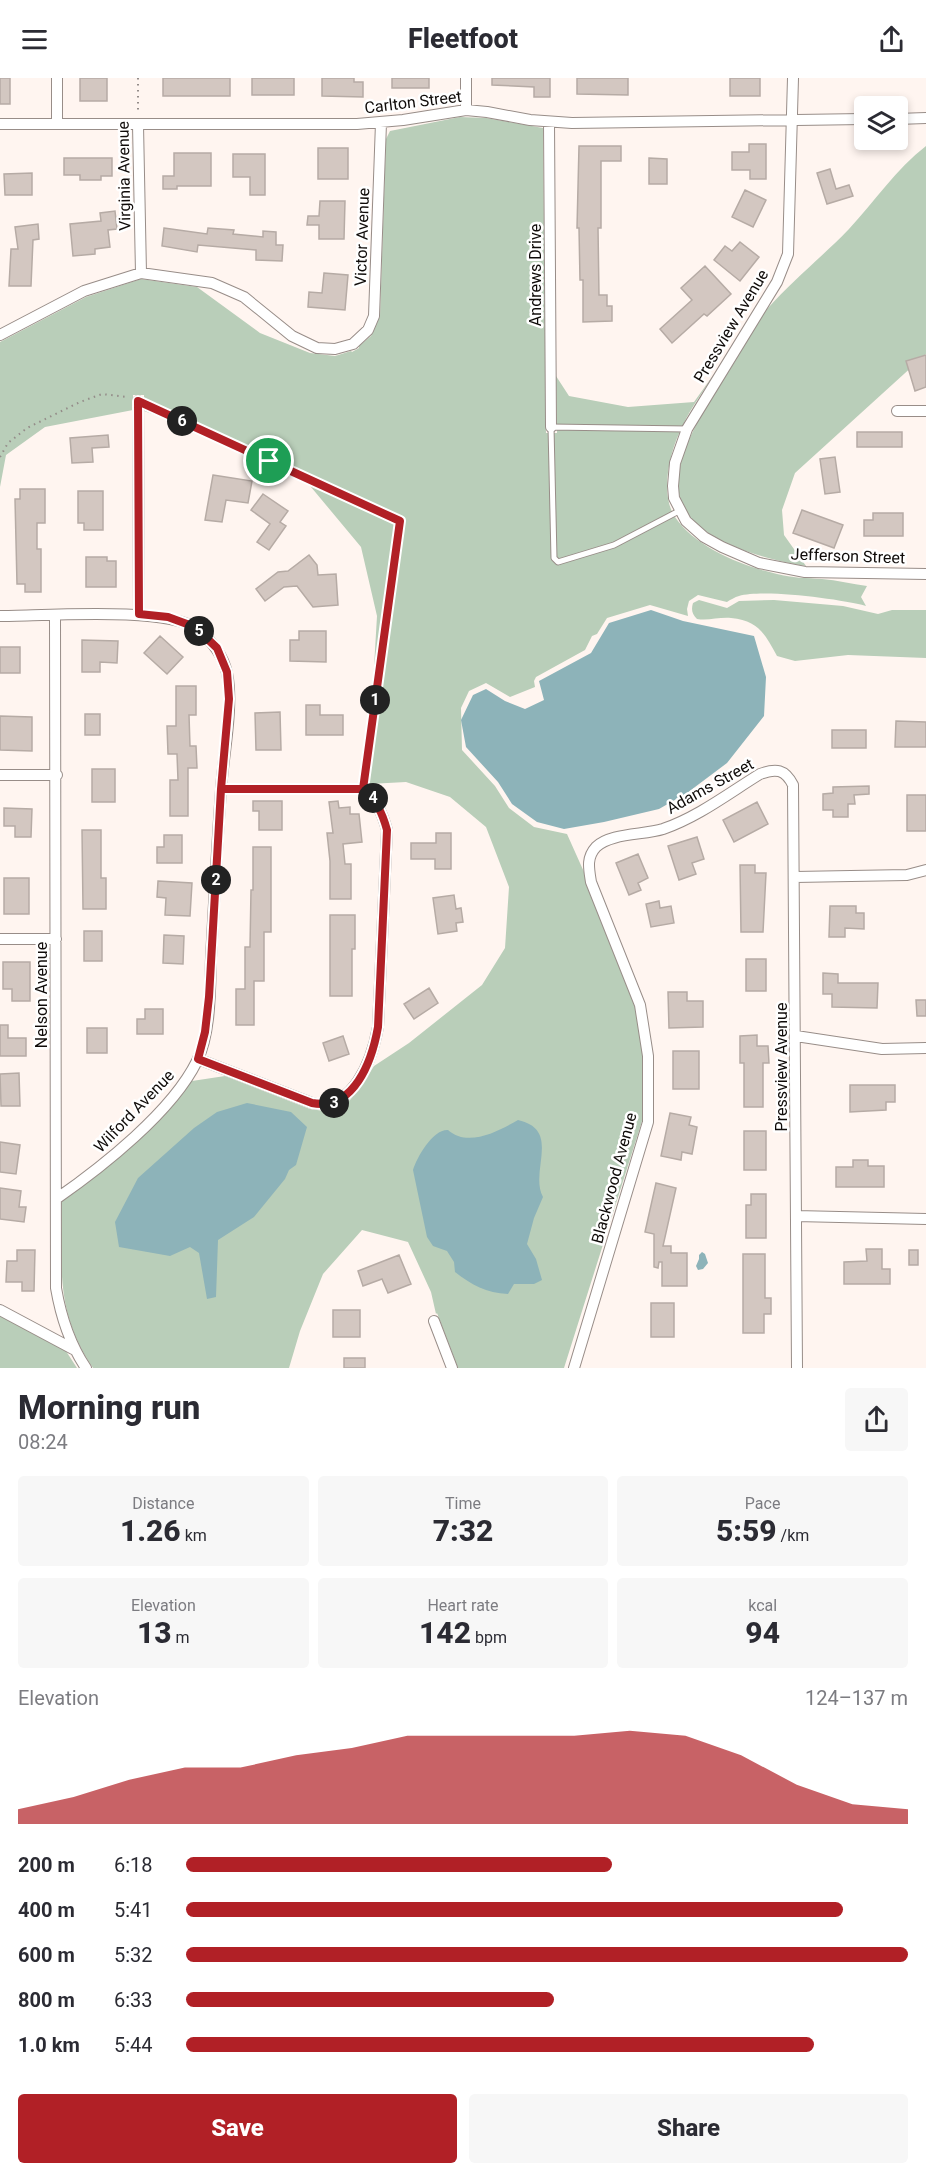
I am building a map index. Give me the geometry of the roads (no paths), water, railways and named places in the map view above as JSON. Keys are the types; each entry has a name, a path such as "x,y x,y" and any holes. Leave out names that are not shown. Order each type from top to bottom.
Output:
{"street":[{"path":"57,78 57,124"},
{"path":"466,78 466,110"},
{"name":"Pressview Avenue","path":"679,511 674,498 675,463 687,429 777,282 788,254 793,78"},
{"name":"Carlton Street","path":"0,124 381,123 466,110 549,123 854,119"},
{"path":"908,119 926,118"},
{"name":"Victor Avenue","path":"141,273 212,283 244,297 292,336 317,348 335,349 353,344 368,330 374,316 381,123"},
{"name":"Andrews Drive","path":"549,123 551,427"},
{"name":"Virginia Avenue","path":"138,125 141,273"},
{"path":"0,335 84,291 141,273"},
{"path":"138,401 139,614"},
{"path":"897,411 926,411"},
{"name":"Jefferson Street","path":"679,511 686,521 704,537 759,563 779,569 843,574 926,573"},
{"name":"Wilford Avenue","path":"0,616 139,614 168,617 195,627 217,648 227,672 229,699 221,789 209,997 205,1032 198,1059 187,1078 146,1125 96,1171 56,1199"},
{"name":"Nelson Avenue","path":"56,615 56,1288 60,1313 73,1349 86,1368"},
{"name":"Adams Street","path":"590,857 597,846 607,840 661,829 686,819 760,774 771,770 782,771"},
{"name":"Pressview Avenue","path":"782,771 793,785 797,1368"},
{"path":"0,775 57,775"},
{"path":"198,1059 312,1103 323,1105 334,1103 346,1095 357,1082 369,1062 378,1027 387,830 382,811 363,789 221,789"},
{"name":"Blackwood Avenue","path":"574,1368 648,1122 648,1056 640,1005 591,882 588,867 590,857"},
{"path":"795,877 907,875 926,870"},
{"path":"0,939 56,939"},
{"path":"796,1036 882,1049 926,1048"},
{"path":"796,1216 926,1219"},
{"path":"0,1310 73,1349"},
{"path":"434,1321 452,1368"}],"lane":[{"path":"679,511 614,545 558,562 554,558 551,427 687,429"}],"water":[{"path":"651,610 683,621 754,636 766,677 764,716 727,763 687,793 659,809 564,829 537,822 512,804 498,782 466,747 461,720 473,695 486,689 505,701 525,709 544,700 539,681 591,653 609,623"},
{"path":"247,1103 291,1112 307,1127 296,1165 289,1170 285,1179 254,1217 218,1240 216,1297 207,1299 199,1253 190,1247 170,1256 119,1247 115,1222 138,1178 194,1128 217,1112"},
{"path":"518,1120 531,1125 542,1142 539,1175 543,1197 527,1244 536,1259 542,1280 534,1284 514,1284 508,1294 486,1290 467,1281 455,1272 454,1262 447,1251 433,1246 427,1237 413,1170 426,1145 442,1131 448,1130 465,1138 474,1138 493,1133"},
{"path":"702,1252 708,1263 703,1269 698,1270 696,1266"}]}
